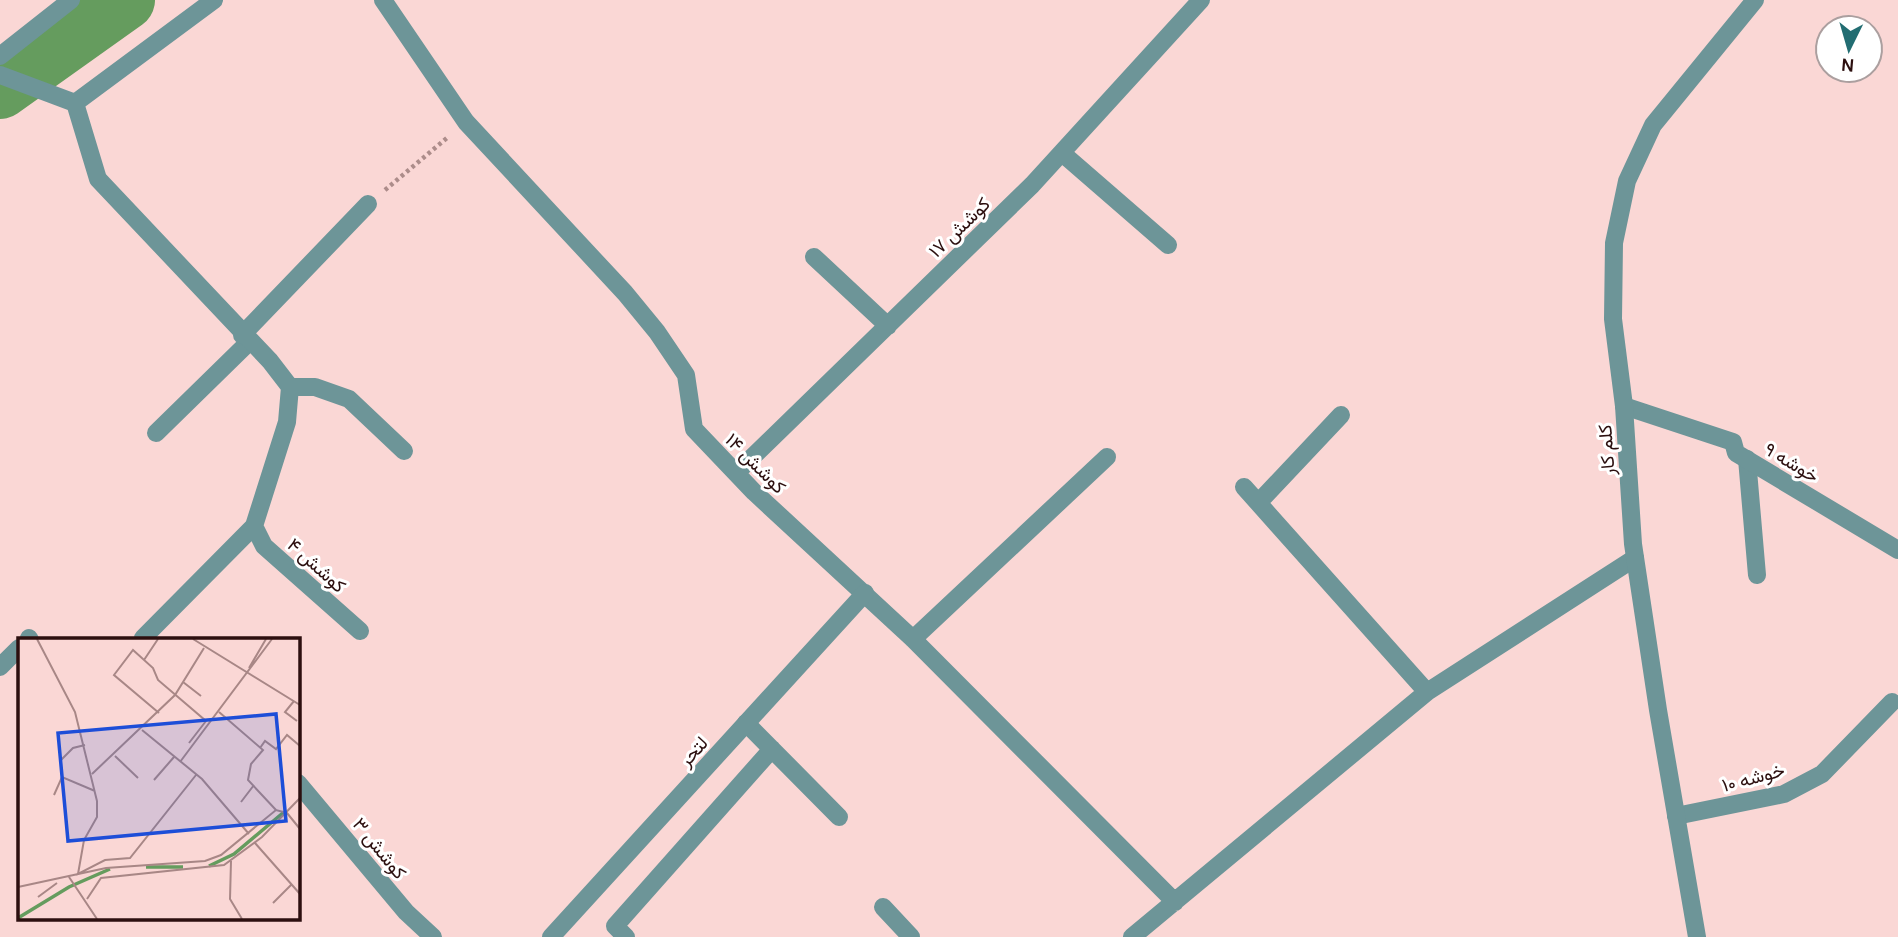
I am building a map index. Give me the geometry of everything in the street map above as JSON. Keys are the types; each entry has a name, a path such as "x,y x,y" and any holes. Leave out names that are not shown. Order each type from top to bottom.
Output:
{"street":[{"path":"0,56 71,0"},
{"path":"74,102 214,0"},
{"name":"کوشش ۱۴","path":"383,0 467,122 625,293 657,332 686,375 694,429 736,473 913,639 1175,902"},
{"name":"کوشش ۱۷","path":"736,473 1032,185 1201,0"},
{"name":"کلم کار","path":"1697,937 1635,558 1624,406 1613,319 1614,243 1627,181 1653,125 1755,0"},
{"path":"0,75 74,102"},
{"path":"74,102 98,179 270,361 290,387 286,422 254,526 145,638"},
{"path":"1062,153 1168,244"},
{"path":"156,433 368,204"},
{"path":"814,257 888,326"},
{"path":"290,387 315,387 349,399 404,452"},
{"name":"خوشه ۹","path":"1624,406 1734,442 1736,453 1898,550"},
{"path":"1259,502 1341,415"},
{"path":"913,639 1107,457"},
{"path":"1746,459 1757,575"},
{"path":"1244,487 1427,692"},
{"name":"کوشش ۴","path":"254,526 264,546 360,631"},
{"path":"1132,937 1427,692 1635,558"},
{"name":"لتحر","path":"551,937 865,593"},
{"path":"0,667 18,649"},
{"name":"خوشه ۱۰","path":"1676,816 1784,794 1822,774 1892,702"},
{"path":"746,723 839,817"},
{"path":"626,937 615,926 772,749"},
{"name":"کوشش ۳","path":"299,784 406,912 433,937"},
{"path":"883,906 911,937"}],"path":[{"path":"368,204 467,122"}],"waterway":[{"path":"0,89 125,0"}]}
